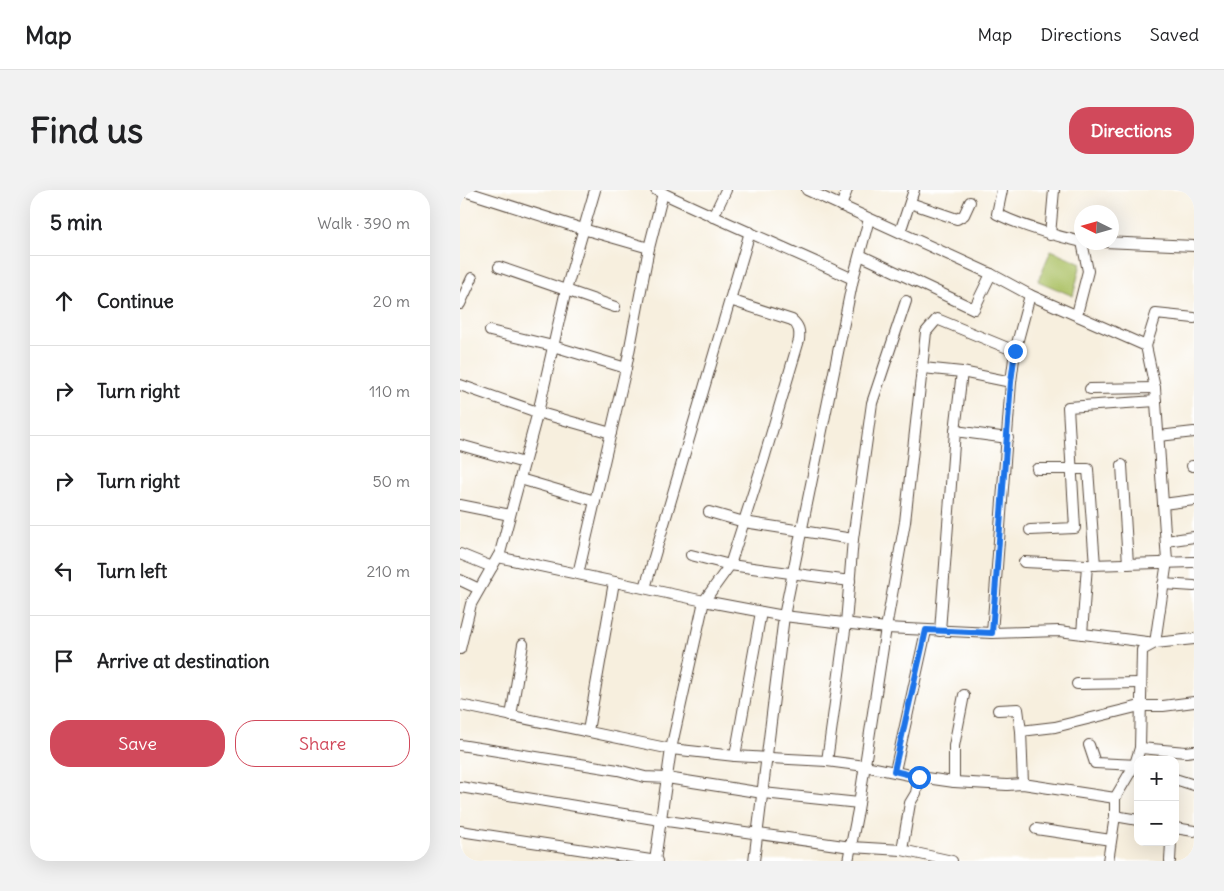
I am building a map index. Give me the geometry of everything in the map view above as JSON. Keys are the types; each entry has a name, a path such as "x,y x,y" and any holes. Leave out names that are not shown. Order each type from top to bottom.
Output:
{"street":[{"path":"460,649 465,608 471,604 498,557 520,479 566,290 595,190"},
{"path":"713,217 726,190"},
{"path":"807,190 991,274 1030,295 1077,314 1146,346"},
{"path":"841,206 847,190"},
{"path":"900,232 914,190"},
{"path":"1002,190 997,214 1050,235 1074,240"},
{"path":"1050,235 1054,190"},
{"path":"578,574 626,368 660,192 854,280"},
{"path":"463,194 649,248"},
{"path":"910,204 956,219 964,215 970,202"},
{"path":"754,861 784,616 854,280 869,219"},
{"path":"645,588 750,232"},
{"path":"1119,242 1194,243"},
{"path":"1077,314 1088,271 1083,250"},
{"path":"860,255 974,309 991,274"},
{"path":"499,267 616,307"},
{"path":"460,304 472,278"},
{"path":"992,633 1011,382 1015,351 1030,295"},
{"path":"460,831 656,861 670,749 704,601 730,564 772,434 799,340 800,331 797,324 792,320 730,300"},
{"path":"827,761 846,624 853,539 872,403 906,301"},
{"path":"1155,643 1167,563 1155,388 1146,346 1156,314 1194,318"},
{"path":"848,861 905,522 926,332 937,319 1015,351"},
{"path":"490,331 553,346 626,368"},
{"path":"923,368 962,372 1011,382"},
{"path":"940,631 954,431 962,372"},
{"path":"460,385 537,412 611,433"},
{"path":"1090,388 1155,388"},
{"path":"1030,530 1074,528 1068,407 1156,401"},
{"path":"954,431 1008,438"},
{"path":"1158,436 1194,432"},
{"path":"460,445 524,463"},
{"path":"1122,465 1128,564"},
{"path":"1038,469 1088,469 1091,565 1082,634"},
{"path":"520,479 595,501"},
{"path":"1163,504 1194,500"},
{"path":"460,505 510,515"},
{"path":"709,512 744,522 853,539"},
{"path":"1166,541 1194,537"},
{"path":"460,554 492,567"},
{"path":"691,554 730,564 850,581"},
{"path":"498,557 761,612 846,624 886,628 992,633 1059,631 1155,643 1194,639"},
{"path":"1024,562 1091,565 1194,562"},
{"path":"460,580 479,589"},
{"path":"588,731 614,582"},
{"path":"1163,584 1194,586"},
{"path":"735,756 761,612"},
{"path":"894,771 926,630"},
{"path":"1139,756 1142,650 1155,643"},
{"path":"511,716 523,644"},
{"path":"1077,684 1140,683"},
{"path":"954,782 954,746 964,695"},
{"path":"1021,731 1055,727 1140,706 1163,706 1194,702"},
{"path":"460,705 670,749 735,756 827,761 954,782 1023,784 1115,798"},
{"path":"998,710 1018,709 1021,731 1023,784"},
{"path":"460,744 618,770 645,777 666,778 763,794 859,803"},
{"path":"1089,745 1095,763 1134,765"},
{"path":"1140,748 1194,751"},
{"path":"1108,861 1115,816 1115,798 1134,770"},
{"path":"902,850 910,803 916,793 919,777"},
{"path":"1179,780 1194,785"},
{"path":"460,788 758,834 851,847 902,850 953,861"},
{"path":"1115,816 1134,819"},
{"path":"1036,829 1111,840"},
{"path":"1179,829 1194,831"},
{"path":"1170,861 1171,846"}],"green space":[{"path":"1051,250 1081,263 1073,296 1038,281"}],"route":[{"path":"919,777 894,771 926,630 992,633 1015,351"}]}
